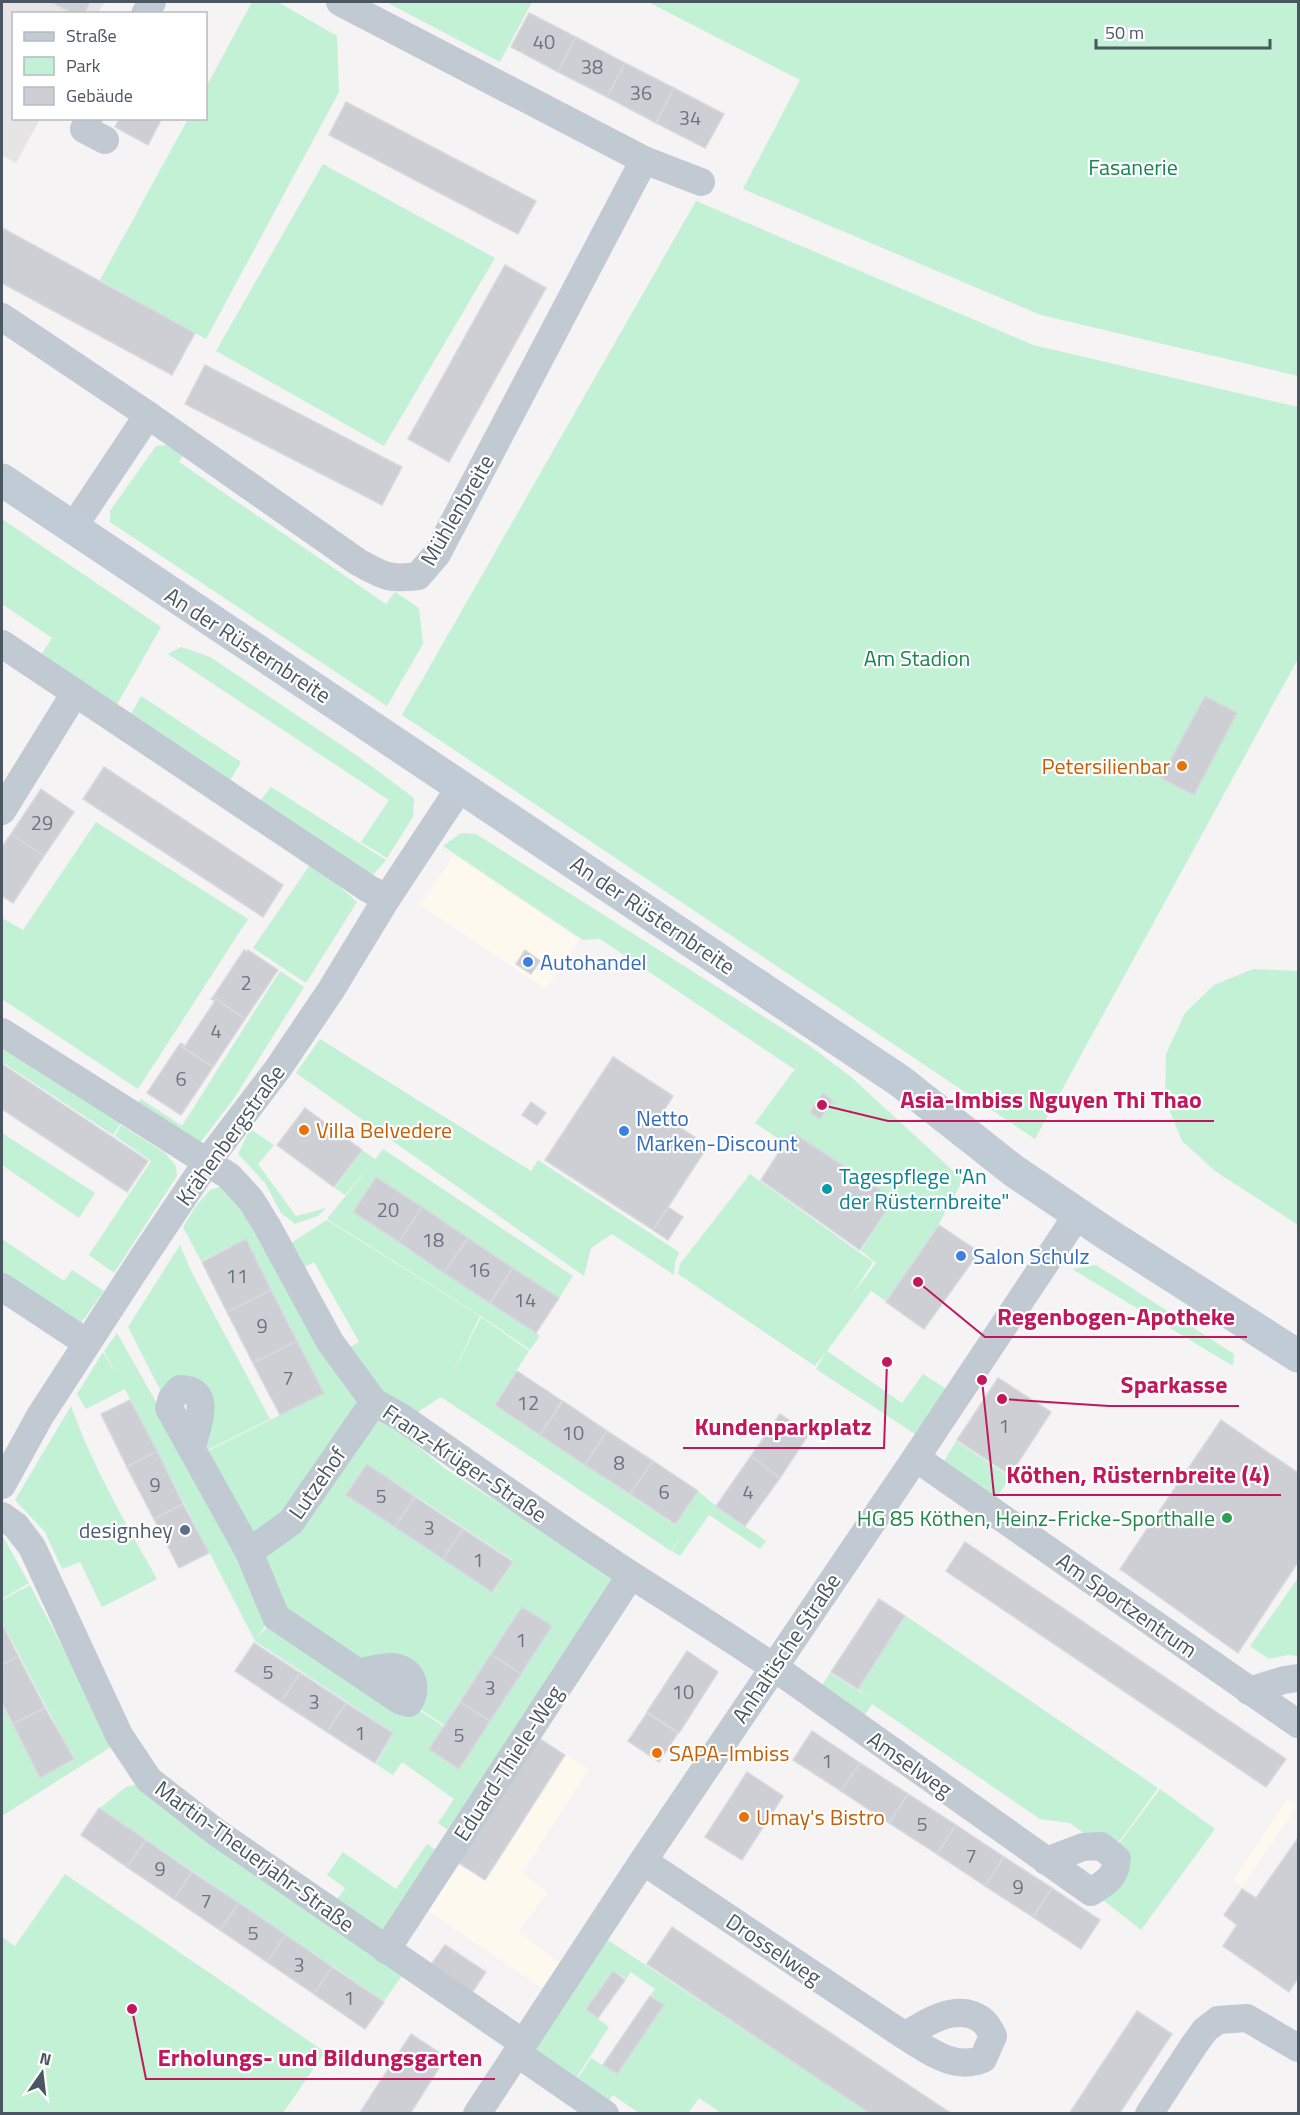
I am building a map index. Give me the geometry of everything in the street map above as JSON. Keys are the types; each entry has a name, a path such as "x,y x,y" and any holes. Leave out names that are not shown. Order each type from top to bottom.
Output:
{"main road":[{"name":"An der Rüsternbreite","path":"2,480 900,1081 1014,1171 1299,1356"}],"street":[{"path":"340,2 644,160 701,182"},
{"name":"Mühlenbreite","path":"2,317 148,415 358,562 394,579 418,576 430,564 442,544 644,160"},
{"path":"72,529 148,415"},
{"path":"2,644 369,889 387,898"},
{"path":"2,811 75,693"},
{"name":"Krähenbergstraße","path":"2,1485 40,1416 87,1343 207,1162 282,1064 461,786"},
{"name":"Franz-Krüger-Straße","path":"2,1032 229,1176 251,1200 330,1342 374,1402 401,1418 631,1575 773,1667"},
{"name":"Anhaltische Straße","path":"477,2114 643,1861 1078,1214"},
{"path":"2,1287 87,1343"},
{"name":"Lutzehof","path":"249,1552 291,1522 374,1402"},
{"path":"192,1446 249,1552 276,1617 359,1673"},
{"name":"Am Sportzentrum","path":"916,1458 1299,1724"},
{"name":"Martin-Theuerjahr-Straße","path":"2,1516 16,1526 32,1547 119,1735 149,1780 194,1816 386,1950 520,2048 605,2114"},
{"name":"Eduard-Thiele-Weg","path":"386,1950 631,1575"},
{"name":"Amselweg","path":"773,1667 1046,1861"},
{"path":"1249,1691 1284,1680 1299,1678"},
{"name":"Drosselweg","path":"643,1861 905,2036"},
{"path":"1149,2114 1205,2030 1218,2020 1246,2018 1299,2048"}],"shaded area":[{"path":"2,2 105,2 99,12 12,12 12,120 39,120 16,163 2,155"},
{"path":"454,855 579,940 546,989 420,905"},
{"path":"530,1731 589,1769 522,1873 548,1892 518,1932 570,1970 553,1996 418,1904"},
{"path":"1287,1799 1297,1806 1242,1887 1233,1881"}],"green space":[{"path":"252,2 278,2 337,36 339,92 206,339 100,280 187,120 207,120 207,85"},
{"path":"386,2 532,2 500,62"},
{"name":"Fasanerie","path":"648,2 1298,2 1298,376 1041,315 743,189 800,80"},
{"path":"323,164 495,258 384,446 216,351"},
{"name":"Am Stadion","path":"696,201 1033,345 1298,407 1298,659 1035,1139 402,715"},
{"path":"167,445 183,455 179,462 386,604 395,592 419,608 423,644 387,706 110,522 110,511 156,446"},
{"path":"2,519 161,627 116,706 40,657 52,638 2,604"},
{"path":"181,647 210,657 359,757 414,798 413,817 387,858 361,842 389,800 168,654"},
{"path":"141,696 241,762 230,781 131,714"},
{"path":"271,787 386,860 373,875 259,802"},
{"path":"96,822 248,919 138,1089 2,999 2,918 23,930"},
{"path":"461,833 476,834 810,1046 850,1076 963,1180 937,1227 886,1301 871,1291 827,1351 902,1403 923,1374 951,1392 921,1438 816,1369 826,1352 815,1366 678,1274 680,1264 750,1174 873,1262 850,1298 876,1263 861,1251 894,1199 792,1132 785,1143 755,1123 800,1062 794,1069 600,939 583,940 443,846"},
{"path":"312,862 357,902 306,983 253,948"},
{"path":"1253,969 1298,971 1298,1225 1215,1171 1182,1141 1165,1099 1166,1054 1185,1013 1214,985"},
{"path":"280,971 304,987 233,1100 196,1148 130,1113 141,1099 182,1126"},
{"path":"2,1035 128,1113 113,1135 2,1062"},
{"path":"320,1039 531,1171 538,1160 679,1252 674,1275 612,1234 591,1248 584,1276 296,1073"},
{"path":"121,1125 165,1153 176,1166 177,1176 114,1273 89,1255 151,1161 115,1136"},
{"path":"250,1129 274,1145 258,1164 296,1216 326,1208 318,1216 295,1224 281,1213 265,1183 238,1154"},
{"path":"2,1133 95,1193 79,1218 2,1165"},
{"path":"383,1149 573,1276 559,1298 376,1177 353,1212 540,1336 530,1350 481,1316 327,1219 369,1167 345,1195 335,1188 362,1150 375,1159"},
{"path":"225,1185 244,1206 257,1231 252,1236 267,1227 329,1343 350,1376 337,1354 359,1342 314,1262 293,1273 280,1250 327,1220 480,1316 447,1385 481,1317 529,1351 494,1405 675,1525 698,1491 766,1541 760,1549 709,1515 680,1556 672,1551 685,1531 671,1551 441,1397 394,1427 391,1425 447,1470 625,1583 458,1837 438,1823 454,1799 402,1762 393,1775 376,1764 394,1733 255,1641 125,1389 86,1409 77,1394 103,1352 116,1374 104,1351 117,1333 186,1455 269,1621 256,1639 276,1618 398,1703 411,1705 443,1726 429,1749 459,1769 552,1626 522,1607 444,1725 411,1703 415,1695 415,1684 411,1675 394,1666 359,1668 277,1616 249,1553 270,1537 249,1552 198,1456 324,1393 246,1239 201,1261 183,1227 196,1206 210,1190","holes":["367,1464 514,1561 493,1592 346,1495"]},
{"path":"2,1239 64,1281 72,1270 104,1291 81,1323 2,1274"},
{"path":"180,1245 191,1271 270,1419 198,1455 198,1395 169,1407 128,1327"},
{"path":"1096,1265 1234,1354 1233,1366 1072,1269"},
{"path":"71,1406 99,1473 157,1579 102,1607 80,1562 62,1569 45,1532 15,1500"},
{"path":"956,1441 1010,1477 991,1507 938,1471"},
{"path":"2,1535 29,1583 2,1599"},
{"path":"1298,1578 1298,1656 1288,1655 1269,1659 1250,1646"},
{"path":"30,1585 114,1745 2,1816 2,1704 40,1778 74,1760 2,1622 2,1600"},
{"path":"906,1616 1158,1788 1111,1853 1070,1823 1040,1819 872,1704 854,1731 811,1702 830,1673 869,1697 858,1689"},
{"path":"149,1781 330,1910 345,1888 327,1875 343,1852 396,1889 427,1844 446,1857 386,1950 409,1966 384,2001 100,1808 126,1787"},
{"path":"1160,1789 1215,1829 1141,1930 1093,1892 1112,1853"},
{"path":"65,1874 325,2052 283,2113 2,2113 2,1937 15,1946"},
{"path":"597,1933 870,2113 721,2113 699,2098 688,2113 639,2113 613,2095 602,2110 571,2089 591,2058 617,2074 664,2005 651,1995 655,1989 631,1972 626,1979 613,1970 585,2009 609,2027 570,2088 518,2053"}],"building":[{"path":"51,2 90,2 85,12 70,12"},
{"path":"529,13 576,37 558,72 511,47"},
{"path":"576,37 625,63 607,97 558,72"},
{"path":"625,63 674,88 656,123 607,97"},
{"path":"674,88 724,114 705,148 656,123"},
{"path":"346,102 536,201 518,234 329,135"},
{"path":"119,120 161,120 148,145 115,127"},
{"path":"4,229 195,333 172,375 2,283 2,234"},
{"path":"505,265 546,288 449,462 408,439"},
{"path":"205,365 402,467 382,505 185,404"},
{"path":"1205,696 1237,713 1194,795 1161,778"},
{"path":"104,767 283,885 263,917 83,799"},
{"path":"41,789 74,812 44,856 11,834"},
{"path":"11,834 44,856 13,903 2,896 2,847"},
{"path":"244,950 247,952 248,950 278,970 245,1019 213,997"},
{"path":"525,950 540,961 531,974 516,964"},
{"path":"213,997 245,1019 213,1067 179,1045 181,1043 185,1046 215,1001 211,999"},
{"path":"179,1045 213,1067 181,1115 147,1093"},
{"name":"Netto Marken-Discount","path":"613,1057 673,1096 661,1115 708,1146 653,1230 545,1160"},
{"path":"2,1064 148,1161 127,1192 2,1109"},
{"path":"823,1093 833,1101 820,1119 810,1112"},
{"path":"531,1102 546,1113 537,1125 522,1115"},
{"path":"305,1108 362,1150 334,1187 277,1145"},
{"name":"Tagespflege \"An der Rüsternbreite\"","path":"792,1132 894,1199 860,1250 761,1180"},
{"path":"376,1177 422,1207 399,1242 353,1212"},
{"path":"422,1207 468,1238 444,1273 399,1242"},
{"path":"668,1207 683,1217 668,1240 653,1230"},
{"path":"939,1225 979,1252 924,1329 886,1302"},
{"path":"468,1238 513,1268 490,1303 444,1273"},
{"path":"246,1239 271,1290 227,1312 202,1262"},
{"path":"513,1268 559,1298 536,1333 490,1303"},
{"path":"271,1290 297,1341 253,1363 227,1312"},
{"path":"297,1341 324,1393 280,1415 253,1363"},
{"path":"517,1371 562,1401 540,1435 495,1405"},
{"path":"998,1378 1051,1412 1010,1475 957,1440"},
{"path":"130,1400 157,1451 127,1467 101,1414"},
{"path":"563,1401 607,1431 585,1465 540,1435"},
{"path":"780,1414 809,1434 780,1478 751,1456"},
{"name":"HG 85 Köthen, Heinz-Fricke-Sporthalle","path":"1221,1420 1298,1473 1298,1562 1238,1653 1120,1569"},
{"path":"607,1431 653,1461 630,1494 585,1465"},
{"path":"157,1451 183,1504 154,1519 127,1467"},
{"path":"751,1456 780,1478 745,1526 716,1506"},
{"path":"653,1461 698,1491 675,1524 630,1494"},
{"path":"367,1464 415,1497 395,1527 346,1495"},
{"path":"415,1497 463,1529 443,1559 395,1527"},
{"path":"183,1504 209,1553 179,1568 154,1519"},
{"path":"463,1529 513,1562 492,1592 443,1559"},
{"path":"965,1542 1286,1759 1266,1787 946,1571"},
{"path":"879,1599 905,1616 858,1689 831,1672"},
{"path":"522,1607 552,1626 521,1674 491,1654"},
{"path":"2,1624 18,1656 2,1665"},
{"path":"254,1643 300,1673 281,1702 235,1671"},
{"path":"687,1651 718,1672 679,1733 647,1712"},
{"path":"491,1654 521,1674 490,1721 460,1702"},
{"path":"18,1656 45,1708 13,1724 2,1702 2,1665"},
{"path":"300,1673 346,1703 327,1732 281,1702"},
{"path":"460,1702 490,1721 459,1769 429,1749"},
{"path":"346,1703 393,1733 375,1763 327,1732"},
{"path":"45,1708 74,1759 40,1778 13,1724"},
{"path":"647,1713 678,1733 659,1762 628,1741"},
{"path":"812,1731 860,1763 841,1791 793,1760"},
{"path":"534,1735 565,1755 485,1880 454,1860"},
{"path":"860,1763 908,1794 889,1823 841,1791"},
{"path":"747,1772 783,1796 742,1860 705,1837"},
{"path":"908,1794 956,1825 937,1854 889,1823"},
{"path":"99,1808 146,1840 127,1867 81,1835"},
{"path":"956,1825 1004,1857 985,1886 937,1854"},
{"path":"1298,1838 1298,1978 1289,1992 1223,1946 1237,1925 1224,1915 1242,1889 1256,1898"},
{"path":"146,1840 192,1872 174,1899 127,1867"},
{"path":"1004,1857 1052,1888 1033,1917 985,1886"},
{"path":"192,1872 239,1903 220,1930 174,1899"},
{"path":"1052,1888 1100,1920 1081,1949 1033,1917"},
{"path":"239,1903 286,1935 267,1962 220,1930"},
{"path":"672,1927 952,2114 871,2114 647,1964"},
{"path":"286,1935 332,1967 314,1994 267,1962"},
{"path":"445,1945 486,1972 471,1994 430,1966"},
{"path":"332,1967 384,2002 365,2029 314,1994"},
{"path":"613,1971 625,1980 598,2018 586,2009"},
{"path":"650,1996 664,2005 617,2074 603,2065"},
{"path":"1137,2011 1172,2034 1119,2114 1069,2114"},
{"path":"411,2034 446,2057 410,2114 359,2114"}],"place":[{"name":"Petersilienbar","path":"1182,766"},
{"name":"Autohandel","path":"528,962"},
{"name":"Asia-Imbiss Nguyen Thi Thao","path":"822,1105"},
{"name":"Villa Belvedere","path":"304,1130"},
{"name":"Netto Marken-Discount","path":"624,1131"},
{"name":"Tagespflege \"An der Rüsternbreite\"","path":"827,1189"},
{"name":"Salon Schulz","path":"961,1256"},
{"name":"Regenbogen-Apotheke","path":"918,1282"},
{"name":"Kundenparkplatz","path":"887,1362"},
{"name":"Köthen, Rüsternbreite (4)","path":"982,1380"},
{"name":"Sparkasse","path":"1002,1399"},
{"name":"HG 85 Köthen, Heinz-Fricke-Sporthalle","path":"1227,1518"},
{"name":"designhey","path":"185,1530"},
{"name":"SAPA-Imbiss","path":"657,1753"},
{"name":"Umay's Bistro","path":"744,1817"},
{"name":"Erholungs- und Bildungsgarten","path":"132,2009"}]}
